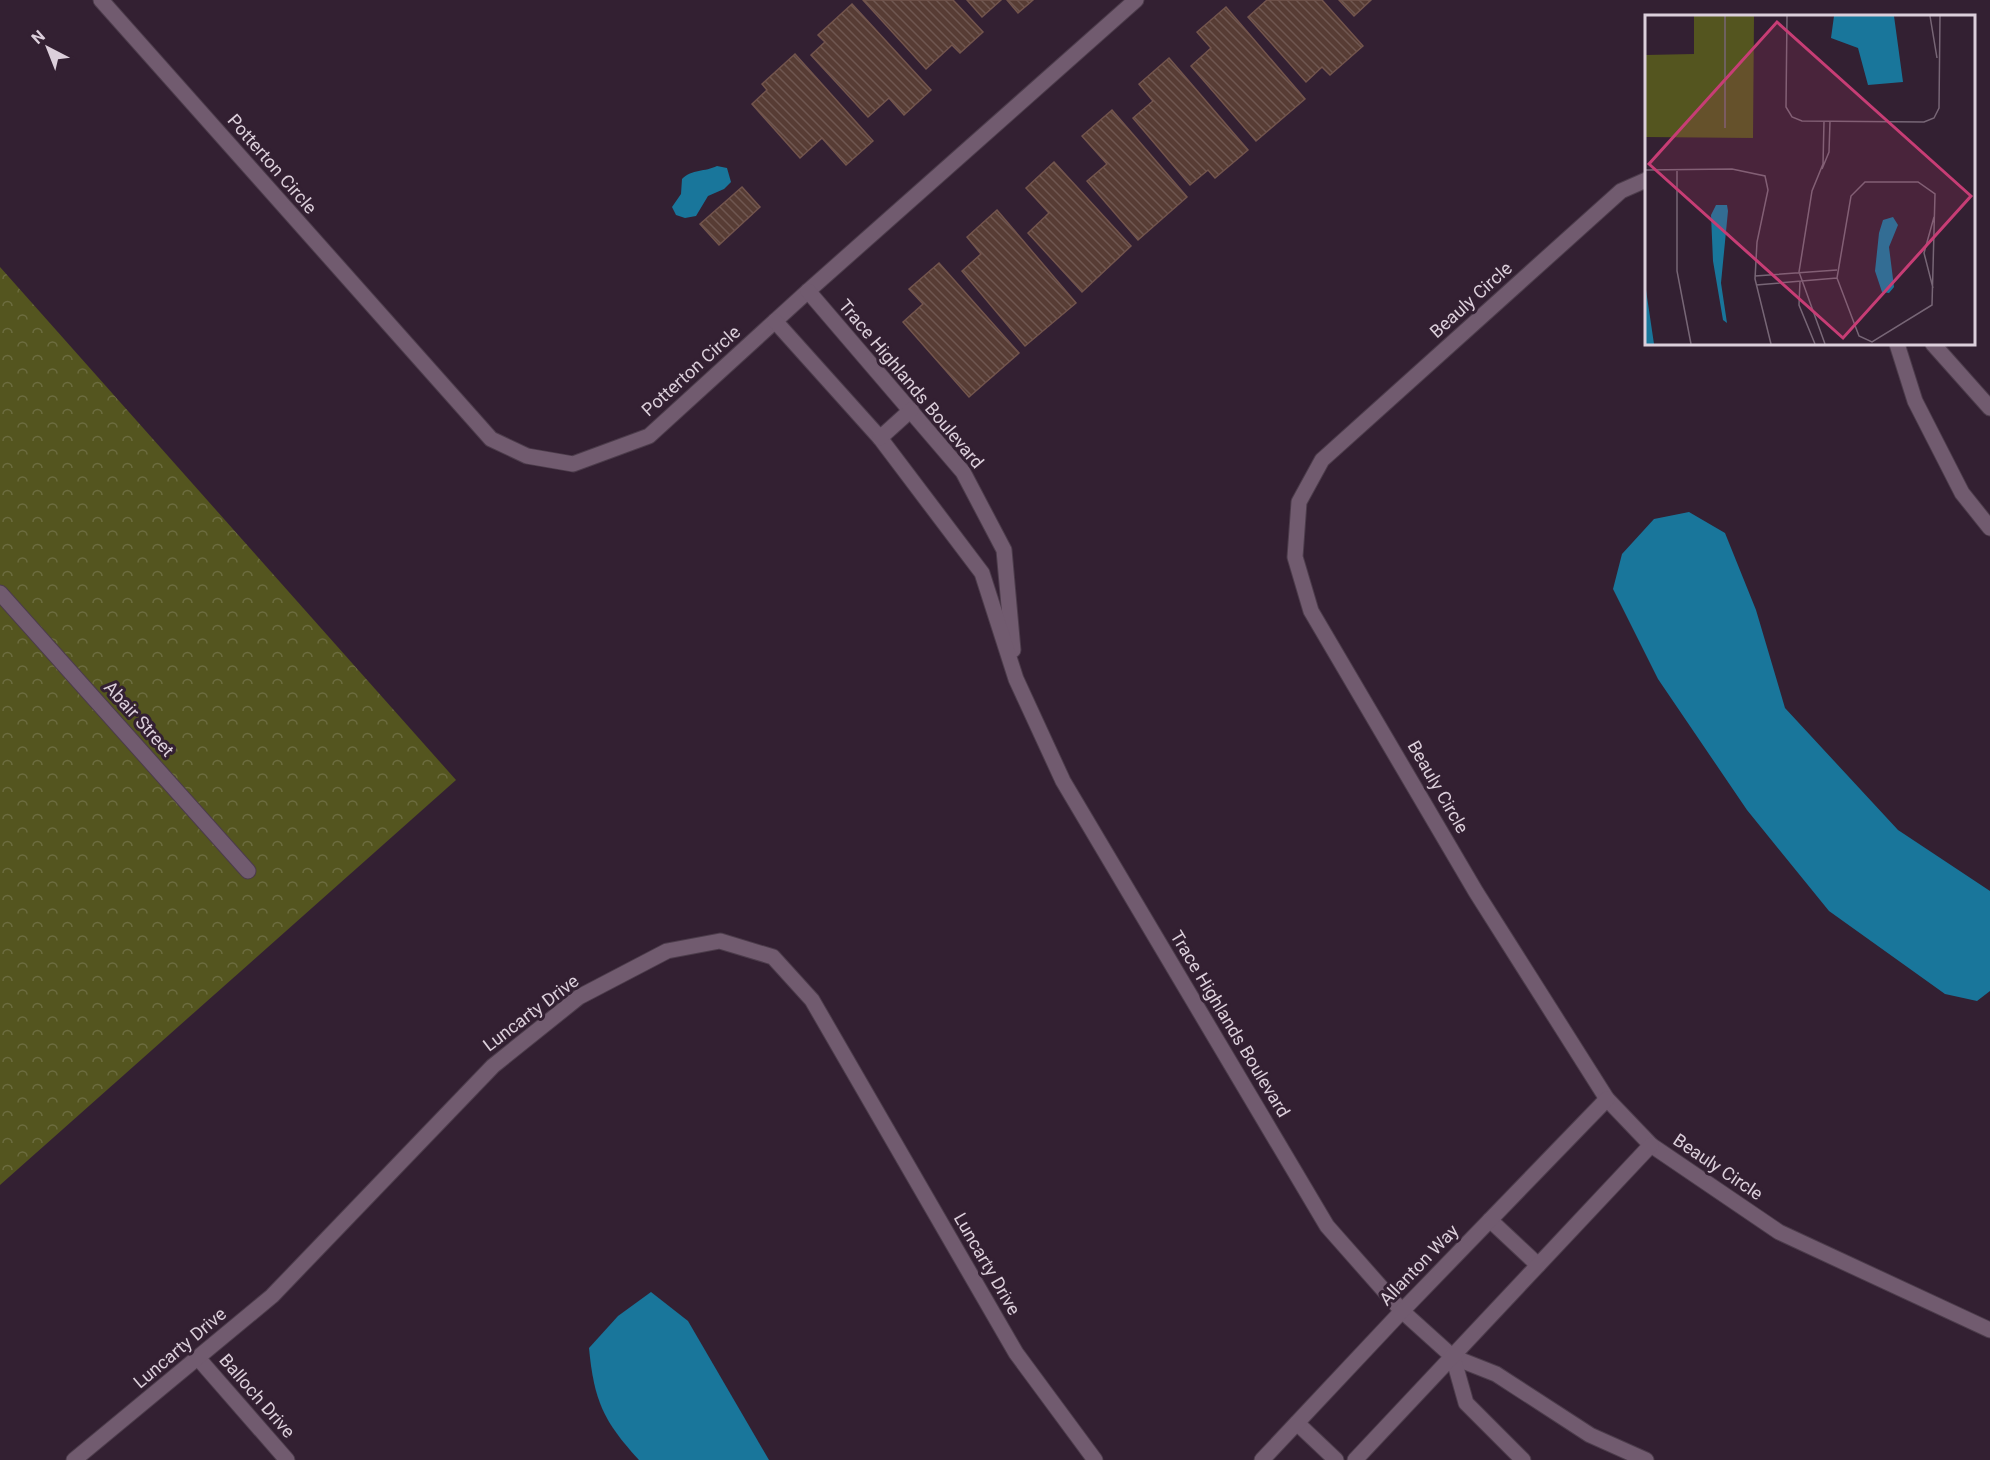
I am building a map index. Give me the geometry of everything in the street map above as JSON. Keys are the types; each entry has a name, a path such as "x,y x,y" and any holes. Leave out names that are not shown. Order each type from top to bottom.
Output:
{"street":[{"name":"Potterton Circle","path":"101,0 491,439 527,456 573,464 649,436 807,291 1136,0"},
{"name":"Beauly Circle","path":"1645,181 1621,191 1322,460 1299,502 1295,557 1311,611 1476,892 1607,1099 1651,1145 1779,1232 1990,1330"},
{"name":"Trace Highlands Boulevard","path":"807,291 963,472 1004,550 1016,680"},
{"name":"Trace Highlands Boulevard","path":"775,321 880,438 982,573 1016,680 1063,781 1327,1226 1402,1311 1454,1357 1496,1374 1590,1435 1646,1460"},
{"path":"1897,345 1916,400 1962,493 1990,528"},
{"path":"1934,345 1990,408"},
{"path":"880,438 911,410"},
{"name":"Abair Street","path":"0,593 248,871"},
{"name":"Luncarty Drive","path":"74,1460 272,1296 493,1066 579,997 667,951 720,941 773,957 812,1000 1016,1353 1095,1460"},
{"name":"Allanton Way","path":"1262,1460 1607,1099"},
{"path":"1355,1460 1651,1145"},
{"path":"1490,1220 1538,1265"},
{"path":"1454,1357 1466,1403 1523,1460"},
{"name":"Balloch Drive","path":"198,1358 287,1460"},
{"path":"1297,1423 1336,1460"}],"green space":[{"path":"0,267 456,780 0,1185"}],"water":[{"path":"717,166 727,168 731,182 724,189 708,196 696,216 685,218 676,215 672,207 681,194 682,179 690,174"},
{"path":"1689,512 1725,533 1756,610 1785,708 1898,830 1990,891 1990,991 1977,1001 1945,994 1829,911 1747,810 1658,679 1613,589 1622,554 1654,519"},
{"path":"651,1292 688,1321 769,1460 639,1460 617,1433 602,1409 594,1382 589,1348 618,1316"}],"building":[{"path":"863,0 953,0 983,32 960,53 952,45 926,69"},
{"path":"967,0 1001,0 982,17"},
{"path":"1007,0 1033,0 1018,13"},
{"path":"1267,0 1322,0 1363,46 1330,75 1322,67 1306,82 1248,17"},
{"path":"1339,0 1371,0 1354,16"},
{"path":"852,4 931,90 904,115 889,98 868,117 811,55 825,42 818,35"},
{"path":"1226,7 1305,99 1256,141 1191,66 1211,48 1197,32"},
{"path":"795,54 873,141 846,165 822,138 800,158 752,104 767,90 762,84"},
{"path":"1169,58 1248,150 1215,178 1208,170 1190,185 1133,118 1153,101 1139,84"},
{"path":"1112,110 1187,197 1138,240 1087,181 1107,164 1082,136"},
{"path":"1054,162 1131,246 1082,292 1028,233 1049,213 1026,188"},
{"path":"742,187 760,207 719,245 700,224"},
{"path":"997,210 1076,303 1025,346 962,271 981,254 967,237"},
{"path":"939,263 1019,353 969,397 903,322 923,304 909,289"}]}
